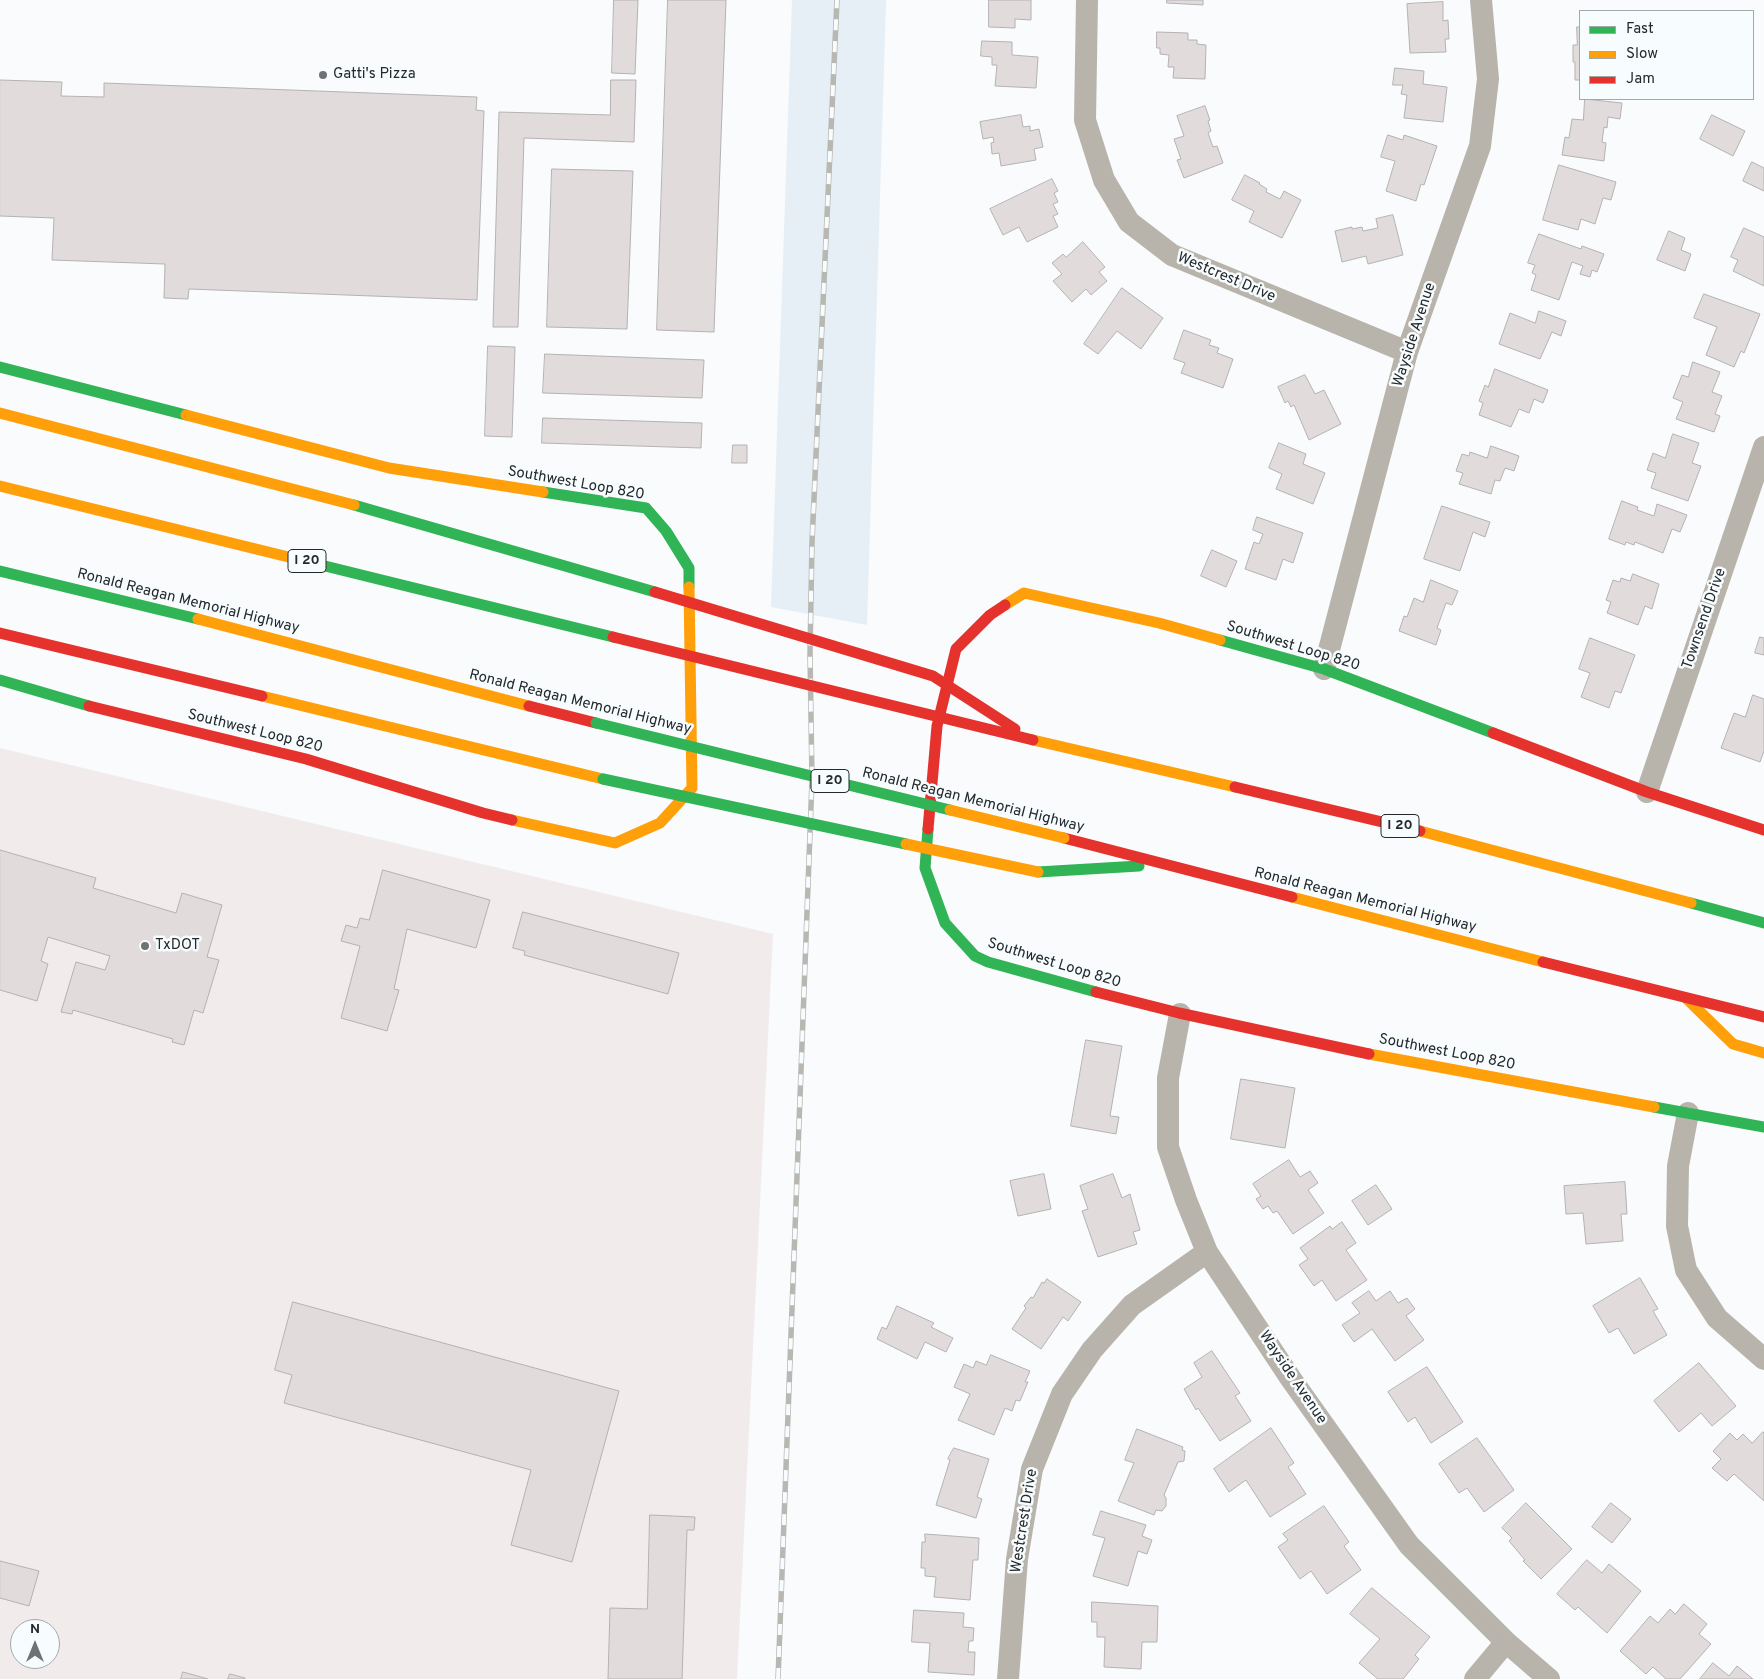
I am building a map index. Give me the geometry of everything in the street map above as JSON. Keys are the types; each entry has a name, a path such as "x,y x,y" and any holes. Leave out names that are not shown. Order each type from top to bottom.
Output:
{"main road":[{"name":"Southwest Loop 820","path":"0,367 389,468 646,508 666,531 689,568 692,788 660,823 615,843 483,813 306,759 84,705 0,680"},
{"path":"0,412 384,513 933,676 1033,740"},
{"name":"I 20","path":"0,486 1033,740 1368,817 1764,923"},
{"name":"Ronald Reagan Memorial Highway","path":"0,571 230,627 596,723 1064,838 1687,999 1764,1017"},
{"name":"Southwest Loop 820","path":"1764,830 1646,792 1324,669 1159,623 1024,593 990,615 956,650 937,726 925,868 945,923 974,956 988,962 1079,990 1180,1014 1390,1058 1764,1127"},
{"path":"0,633 603,780 1038,872 1162,864"},
{"path":"1687,999 1733,1044 1764,1053"}],"street":[{"name":"Westcrest Drive","path":"1087,0 1084,120 1104,180 1129,222 1172,255 1407,352"},
{"name":"Wayside Avenue","path":"1324,669 1407,352 1480,146 1488,79 1481,0"},
{"name":"Townsend Drive","path":"1646,792 1764,447"},
{"name":"Wayside Avenue","path":"1180,1014 1168,1078 1168,1147 1186,1200 1207,1252 1291,1379 1409,1545 1506,1642 1549,1679"},
{"path":"1688,1113 1678,1166 1677,1226 1686,1270 1717,1318 1764,1359"},
{"name":"Westcrest Drive","path":"1008,1679 1017,1558 1032,1469 1062,1394 1092,1350 1132,1305 1207,1252"},
{"path":"1475,1679 1506,1642"}],"shaded area":[{"path":"792,0 886,0 867,625 771,607"},
{"path":"0,748 773,934 737,1679 0,1679"}],"building":[{"path":"614,0 638,0 635,74 612,73"},
{"path":"668,0 726,0 714,332 657,330"},
{"path":"989,0 1031,0 1031,20 1015,19 1015,28 989,27"},
{"path":"1167,0 1203,0 1203,5 1167,3"},
{"path":"1443,2 1443,21 1448,20 1449,39 1445,39 1446,52 1410,53 1407,4"},
{"path":"1577,27 1579,27 1579,80 1575,80 1573,45 1577,45"},
{"path":"1157,32 1188,33 1188,40 1197,40 1197,44 1206,45 1205,79 1173,78 1174,67 1168,67 1169,55 1160,54 1160,48 1157,48"},
{"path":"982,41 1012,42 1012,55 1038,57 1036,88 995,86 997,65 992,65 992,57 981,56"},
{"path":"1395,68 1424,71 1423,84 1447,87 1443,122 1404,118 1407,95 1401,94 1403,85 1393,85"},
{"path":"0,80 62,82 61,96 104,97 104,83 477,97 476,110 484,111 477,300 189,289 188,299 164,298 165,264 52,260 54,218 0,216"},
{"path":"611,80 636,80 634,142 524,138 518,327 493,327 499,112 610,115"},
{"path":"1585,100 1622,103 1620,119 1608,117 1607,128 1604,127 1602,142 1606,143 1604,161 1562,155 1565,137 1569,138 1572,119 1583,120"},
{"path":"1205,106 1210,120 1208,121 1211,131 1208,133 1213,147 1217,146 1223,163 1184,178 1177,160 1181,159 1174,139 1184,136 1177,116"},
{"path":"1021,115 1023,127 1030,126 1030,131 1039,129 1043,147 1034,149 1036,160 1001,166 999,153 992,154 991,143 994,142 993,137 983,139 980,122"},
{"path":"1712,115 1745,131 1733,156 1700,139"},
{"path":"1388,135 1403,140 1404,135 1437,146 1424,185 1421,184 1416,201 1386,191 1395,161 1381,157"},
{"path":"1752,162 1764,168 1764,191 1743,181"},
{"path":"1559,165 1616,182 1611,200 1603,198 1595,224 1581,219 1578,230 1543,220"},
{"path":"552,169 633,171 627,329 547,327"},
{"path":"1245,175 1260,183 1267,189 1266,192 1280,199 1284,191 1301,200 1282,238 1249,222 1254,211 1232,200"},
{"path":"1052,179 1058,191 1054,193 1058,202 1053,204 1058,214 1053,216 1058,227 1027,242 1019,227 1003,235 990,209"},
{"path":"1393,215 1403,255 1368,264 1366,256 1342,262 1335,231 1352,227 1352,229 1362,227 1363,231 1378,228 1376,219"},
{"path":"1744,228 1764,237 1764,286 1733,271 1738,260 1731,257"},
{"path":"1669,231 1685,238 1681,250 1691,254 1685,271 1657,260"},
{"path":"1539,234 1581,249 1582,246 1604,254 1597,272 1592,270 1590,277 1580,274 1583,266 1572,262 1559,300 1531,290 1536,275 1532,273 1535,265 1528,263"},
{"path":"1083,242 1105,267 1099,272 1107,281 1091,295 1086,289 1072,302 1053,281 1062,274 1052,263 1063,254 1066,257"},
{"path":"1122,288 1163,318 1141,349 1117,331 1098,354 1084,344"},
{"path":"1704,294 1760,314 1744,353 1741,351 1734,367 1706,355 1717,327 1694,318"},
{"path":"1539,311 1566,321 1561,336 1552,332 1540,359 1499,344 1510,313 1535,323"},
{"path":"1184,330 1211,340 1209,345 1219,348 1217,353 1233,359 1223,388 1181,373 1185,363 1174,359"},
{"path":"488,346 515,347 512,437 485,436"},
{"path":"545,354 704,360 702,398 543,393"},
{"path":"1693,362 1720,372 1712,392 1722,396 1715,414 1720,416 1714,432 1676,419 1683,402 1673,398 1682,375 1688,377"},
{"path":"1495,369 1548,390 1543,403 1534,399 1529,413 1519,409 1511,427 1479,415 1483,403 1479,401 1485,385 1488,387"},
{"path":"1305,375 1315,394 1324,390 1341,424 1309,440 1294,405 1291,407 1288,401 1285,403 1278,387"},
{"path":"543,418 702,423 701,448 542,443"},
{"path":"1673,434 1699,443 1692,463 1701,466 1688,501 1651,488 1656,473 1647,470 1653,453 1665,458"},
{"path":"1279,443 1306,454 1303,464 1325,473 1313,504 1276,489 1282,474 1269,468"},
{"path":"733,445 747,445 747,463 732,463"},
{"path":"1491,446 1519,456 1514,471 1505,468 1500,481 1495,480 1491,494 1459,484 1463,473 1456,471 1462,454 1469,456 1470,452 1487,458"},
{"path":"1622,501 1638,507 1637,510 1654,516 1657,504 1687,515 1680,532 1672,529 1663,553 1635,542 1634,545 1626,542 1625,545 1609,539"},
{"path":"1442,506 1490,522 1485,537 1473,532 1460,571 1424,559"},
{"path":"1257,517 1303,533 1293,563 1283,559 1276,580 1245,569 1254,542 1259,544 1263,534 1253,530"},
{"path":"1212,550 1237,561 1226,587 1201,576"},
{"path":"1633,574 1659,584 1652,609 1645,606 1638,625 1607,613 1611,602 1606,600 1613,580 1620,582 1621,578 1630,581"},
{"path":"1431,580 1458,591 1452,605 1446,603 1437,628 1441,630 1436,645 1399,631 1404,616 1407,617 1414,598 1423,602"},
{"path":"1760,637 1764,638 1764,655 1755,653"},
{"path":"1590,638 1635,655 1621,693 1615,691 1609,708 1581,697 1590,673 1579,669"},
{"path":"1753,695 1764,699 1764,751 1760,762 1721,748 1734,713 1745,717"},
{"name":"TxDOT","path":"0,850 96,878 93,888 176,913 182,893 222,905 207,957 219,960 203,1013 194,1010 184,1045 172,1042 173,1039 73,1010 72,1014 61,1012 76,962 105,970 110,956 48,937 41,961 48,964 37,1001 0,990"},
{"path":"383,870 490,900 476,948 407,929 394,989 399,990 387,1031 341,1018 360,946 341,941 346,925 357,928 360,918 369,920"},
{"path":"523,912 679,953 668,994 524,955 525,951 513,948"},
{"path":"1086,1040 1122,1046 1110,1116 1119,1117 1116,1134 1071,1126"},
{"path":"1241,1079 1295,1088 1285,1148 1231,1139"},
{"path":"1289,1160 1300,1177 1310,1171 1318,1183 1308,1190 1324,1213 1293,1234 1277,1211 1273,1213 1268,1206 1263,1209 1256,1199 1261,1196 1253,1184"},
{"path":"1044,1174 1051,1209 1018,1216 1010,1181"},
{"path":"1113,1174 1122,1198 1130,1194 1140,1230 1133,1232 1137,1244 1098,1257 1082,1211 1088,1209 1080,1186"},
{"path":"1625,1182 1627,1214 1621,1214 1623,1241 1586,1244 1583,1213 1566,1214 1564,1186"},
{"path":"1376,1185 1392,1209 1368,1225 1352,1201"},
{"path":"1342,1222 1356,1243 1346,1250 1367,1280 1336,1301 1322,1280 1314,1286 1299,1265 1308,1259 1300,1248 1330,1226 1332,1229"},
{"path":"1640,1278 1658,1309 1653,1311 1667,1335 1634,1354 1618,1328 1609,1333 1593,1306"},
{"path":"1047,1279 1081,1302 1068,1321 1063,1317 1041,1349 1012,1329 1026,1308 1024,1306 1031,1297 1033,1298 1042,1282 1044,1283"},
{"path":"1369,1291 1376,1301 1390,1291 1398,1303 1407,1298 1415,1309 1406,1316 1424,1340 1395,1361 1372,1329 1354,1342 1342,1325 1360,1313 1352,1303"},
{"path":"293,1302 619,1391 572,1562 511,1545 531,1470 284,1403 292,1375 275,1370"},
{"path":"897,1306 934,1323 931,1327 953,1338 946,1352 925,1342 917,1359 877,1339 882,1327 886,1329"},
{"path":"1212,1351 1240,1393 1235,1396 1251,1421 1220,1441 1198,1408 1196,1410 1184,1389 1202,1377 1194,1363"},
{"path":"991,1355 1030,1371 1025,1382 1028,1382 1020,1401 1016,1400 1012,1411 1005,1408 994,1435 958,1420 970,1394 954,1387 964,1364 973,1368 976,1361 986,1365"},
{"path":"1699,1363 1736,1406 1712,1426 1701,1413 1679,1432 1654,1401"},
{"path":"1427,1367 1463,1422 1431,1443 1415,1417 1408,1422 1388,1392"},
{"path":"1271,1428 1294,1463 1288,1467 1306,1494 1270,1517 1246,1480 1229,1492 1214,1469"},
{"path":"1137,1429 1183,1447 1182,1450 1185,1451 1184,1461 1178,1462 1164,1495 1166,1506 1162,1511 1156,1510 1154,1515 1118,1501 1134,1463 1125,1460"},
{"path":"1763,1432 1764,1501 1734,1474 1727,1481 1712,1468 1721,1459 1713,1451 1730,1433 1737,1440 1743,1434 1752,1443"},
{"path":"1477,1438 1514,1490 1484,1512 1467,1488 1459,1493 1439,1464"},
{"path":"954,1448 989,1459 977,1497 982,1499 976,1518 936,1505 950,1460 948,1459"},
{"path":"1526,1503 1572,1549 1541,1579 1523,1561 1525,1560 1509,1541 1512,1538 1502,1528"},
{"path":"1611,1503 1631,1519 1612,1543 1592,1527"},
{"path":"1324,1506 1349,1542 1344,1546 1361,1570 1327,1594 1311,1571 1300,1579 1278,1547 1288,1540 1283,1534"},
{"path":"1101,1511 1146,1525 1142,1536 1152,1540 1147,1554 1138,1551 1128,1586 1093,1576 1105,1538 1093,1535"},
{"path":"650,1515 695,1517 694,1530 687,1530 682,1679 608,1679 610,1608 647,1609"},
{"path":"925,1534 979,1538 978,1560 973,1560 970,1600 934,1597 936,1577 925,1576 925,1568 921,1568 922,1542 925,1542"},
{"path":"1587,1560 1602,1573 1609,1564 1641,1591 1607,1633 1578,1607 1575,1610 1557,1594"},
{"path":"0,1561 39,1571 29,1606 0,1598"},
{"path":"1372,1588 1430,1637 1415,1655 1419,1659 1403,1679 1378,1679 1359,1663 1380,1639 1350,1614"},
{"path":"1092,1602 1158,1606 1157,1642 1142,1642 1141,1669 1104,1667 1105,1637 1097,1637 1097,1622 1092,1622"},
{"path":"1684,1604 1707,1624 1699,1634 1711,1644 1680,1679 1666,1679 1653,1667 1646,1674 1620,1651 1650,1616 1658,1623 1670,1609 1675,1614"},
{"path":"914,1610 964,1613 963,1627 974,1628 973,1641 969,1641 968,1652 975,1652 974,1675 928,1672 930,1643 912,1642"},
{"path":"1713,1663 1729,1676 1737,1666 1753,1679 1700,1679"},
{"path":"183,1672 208,1679 181,1679"},
{"path":"230,1674 245,1678 245,1679 228,1679"}],"railway":[{"path":"778,1679 812,780 810,654 812,542 837,0"}],"traffic: fast":[{"path":"0,367 186,415"},
{"path":"543,492 646,508 666,531 689,568 689,587"},
{"path":"354,505 655,592"},
{"path":"321,565 613,637"},
{"path":"0,571 198,619"},
{"path":"1220,640 1324,669 1493,733"},
{"path":"0,680 89,706"},
{"path":"596,723 950,810"},
{"path":"603,779 906,844"},
{"path":"928,829 925,868 945,923 975,956 988,962 1096,992"},
{"path":"1038,872 1139,866"},
{"path":"1691,903 1764,923"},
{"path":"1654,1107 1764,1127"}],"traffic: slow":[{"path":"0,413 354,505"},
{"path":"186,415 389,468 543,492"},
{"path":"0,486 321,565"},
{"path":"512,820 615,843 660,823 692,788 689,587"},
{"path":"1005,605 1024,593 1159,623 1220,640"},
{"path":"198,619 529,706"},
{"path":"262,696 603,779"},
{"path":"1033,740 1235,787"},
{"path":"950,810 1064,838"},
{"path":"1420,831 1691,903"},
{"path":"906,844 1038,872"},
{"path":"1292,897 1543,962"},
{"path":"1687,999 1733,1044 1764,1053"},
{"path":"1369,1054 1654,1107"}],"traffic: jam":[{"path":"655,592 933,676 1015,729"},
{"path":"928,829 937,726 956,649 990,615 1005,605"},
{"path":"0,633 262,696"},
{"path":"613,637 1033,740"},
{"path":"89,706 306,759 483,813 512,820"},
{"path":"529,706 596,723"},
{"path":"1493,733 1647,792 1764,830"},
{"path":"1235,787 1420,831"},
{"path":"1064,838 1292,897"},
{"path":"1543,962 1764,1017"},
{"path":"1096,992 1179,1013 1369,1054"}],"place":[{"name":"Gatti's Pizza","path":"323,75"},
{"name":"TxDOT","path":"145,946"}]}
